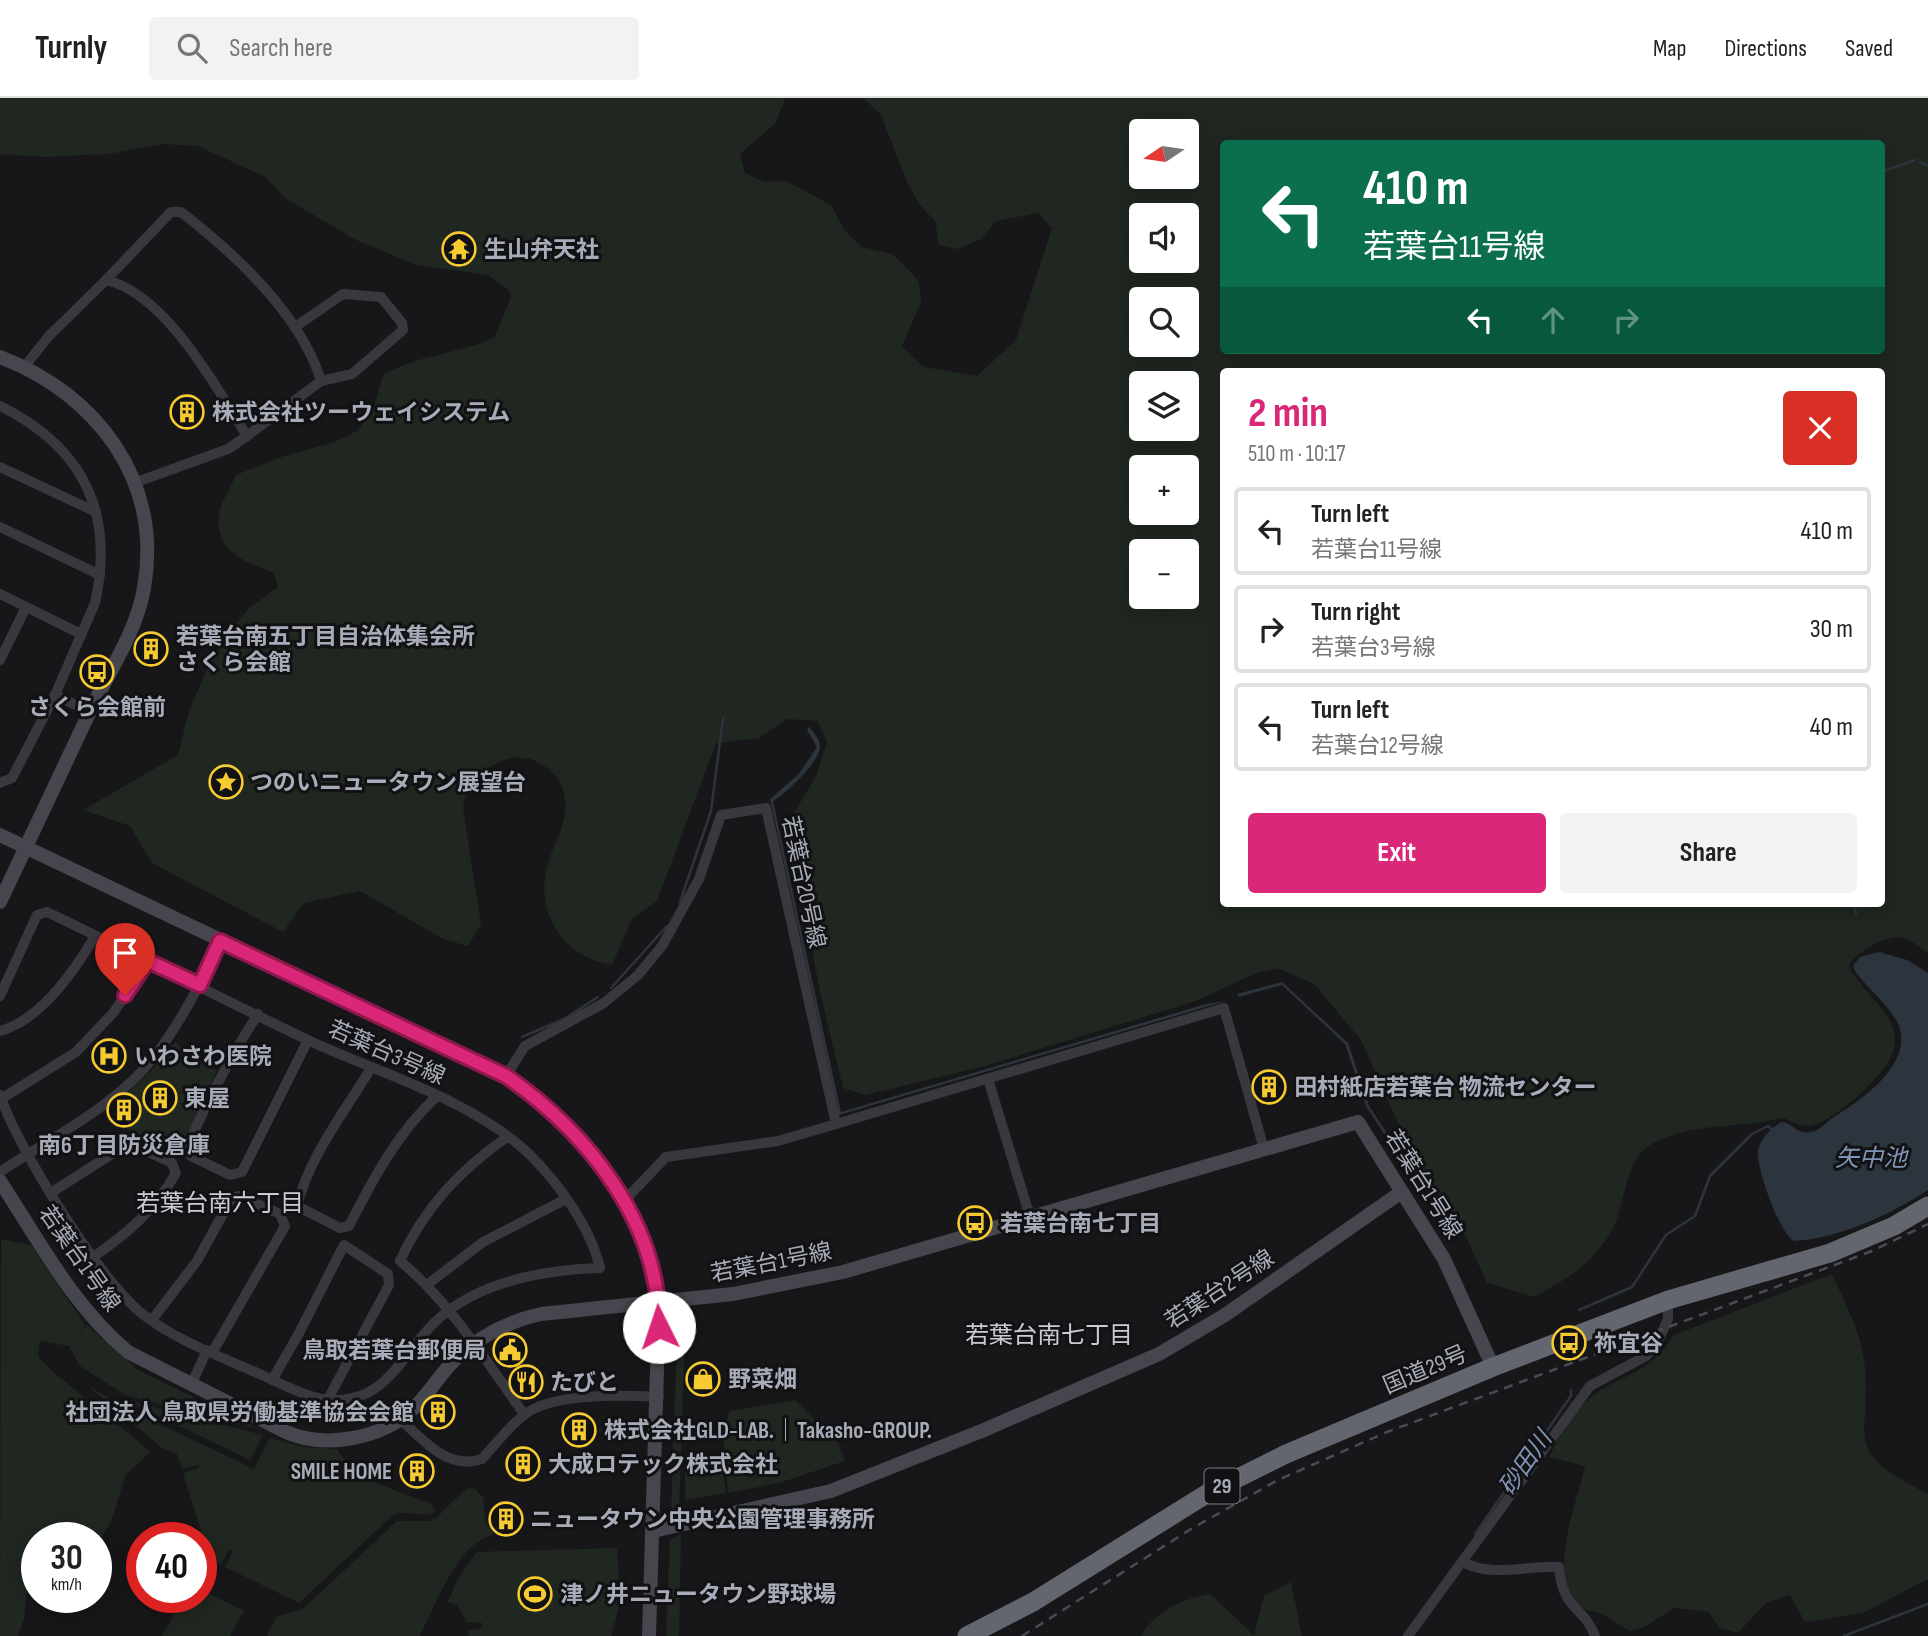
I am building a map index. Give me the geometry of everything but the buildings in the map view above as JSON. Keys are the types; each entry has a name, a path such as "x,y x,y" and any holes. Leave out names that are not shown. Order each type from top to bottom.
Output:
{"highway":[{"name":"国道29号","path":"967,1636 1032,1602 1247,1473 1493,1367 1668,1300 1830,1253 1894,1226 1928,1206"}],"street":[{"path":"24,366 56,328 170,212 181,212 233,255 295,327 316,365 321,381"},
{"path":"106,280 116,282 146,303 186,343 211,375 247,436"},
{"path":"134,483 228,449 321,381 352,374 403,330 402,323 381,297 343,294 295,327"},
{"path":"0,357 24,366 62,390 115,441 134,483 146,536 144,590 121,653 0,902"},
{"path":"0,407 30,422 61,447 89,489 96,512 102,554 94,603 55,695 12,778 0,783"},
{"path":"0,467 96,512"},
{"path":"0,527 100,575"},
{"path":"0,594 80,634"},
{"path":"0,660 26,607"},
{"path":"55,695 90,712"},
{"name":"若葉台20号線","path":"506,1076 525,1046 604,1003 638,975 663,946 684,911 699,879 718,819 721,815 762,806 768,815 836,1124"},
{"path":"0,835 506,1076 526,1090 592,1152 633,1216 646,1250 659,1303 659,1397 649,1636"},
{"name":"若葉台3号線","path":"0,996 37,915 47,912 308,1040 481,1119 527,1152 566,1199 582,1223 600,1268 513,1279 486,1290 435,1323 380,1385 349,1399 313,1399 210,1351 152,1320 111,1283 52,1192 1,1097"},
{"path":"0,1031 42,1005 73,973 95,936"},
{"path":"0,1172 125,1086 153,1059 200,985 220,941"},
{"path":"1,1097 76,1052 114,1012 148,961"},
{"path":"624,1201 666,1157 778,1141 1224,1008 1264,1149"},
{"path":"258,1014 232,1054 204,1108 186,1149 191,1156 230,1175 242,1172 308,1040"},
{"path":"370,1068 326,1142 301,1191 297,1206 340,1228 349,1226 386,1158 422,1110 436,1097"},
{"path":"988,1079 1030,1217"},
{"name":"若葉台1号線","path":"0,1181 92,1319 128,1352 303,1438 347,1438 385,1427 410,1412 452,1363 474,1344 514,1320 541,1314 733,1294 844,1272 1358,1122 1400,1193 1428,1230 1454,1277 1493,1367"},
{"path":"507,1137 476,1159 431,1206 411,1236 400,1261 428,1284 451,1311 524,1414"},
{"path":"52,1192 129,1143 172,1163 176,1173 164,1195 127,1234 93,1257"},
{"name":"若葉台2号線","path":"653,1531 831,1491 984,1430 1159,1354 1225,1315 1400,1193"},
{"path":"152,1320 197,1261 231,1199 239,1196 280,1214 285,1226 191,1385"},
{"path":"428,1284 483,1242 566,1199"},
{"path":"272,1380 299,1335 344,1245 388,1273 389,1285 328,1399"},
{"path":"1408,1636 1590,1386 1646,1356 1656,1346 1668,1319 1668,1300"},
{"path":"400,1419 456,1462 482,1459 524,1414 537,1408 572,1400 626,1395 659,1397"},
{"path":"1463,1562 1475,1569 1490,1570 1559,1567 1560,1588 1568,1603 1591,1625 1595,1636"}],"shaded area":[{"path":"0,98 785,98 776,123 740,154 745,173 764,182 786,181 831,205 845,231 862,247 892,254 919,282 921,302 902,347 924,367 977,376 1016,340 1052,228 1038,213 996,221 981,239 958,249 938,245 936,222 919,204 907,182 881,115 863,98 1928,98 1928,954 1914,943 1898,937 1864,950 1849,965 1892,1025 1895,1045 1888,1062 1858,1096 1833,1116 1811,1126 1799,1125 1781,1118 1697,1129 1650,1145 1635,1162 1616,1222 1603,1244 1586,1263 1535,1297 1487,1283 1467,1239 1413,1156 1361,1040 1314,984 1277,968 1254,974 1196,1001 981,1067 865,1095 843,1088 820,992 788,823 816,776 827,742 818,721 787,719 759,738 716,743 657,901 632,919 612,965 583,955 561,936 552,923 544,894 545,878 564,819 564,795 554,774 529,759 504,760 492,766 481,774 466,796 463,808 481,924 468,946 443,939 360,891 304,903 283,932 152,863 130,826 83,810 178,755 189,711 212,657 247,610 278,587 274,573 234,554 222,538 219,528 220,511 236,475 284,456 335,442 357,431 373,410 383,375 410,363 494,338 511,297 510,291 488,275 417,265 356,240 285,198 265,177 198,146 164,144 108,154 45,157 0,154"},
{"path":"175,1042 217,1071 185,1143 179,1141 184,1145 180,1154 131,1134 114,1105 152,1070"},
{"path":"1,1239 31,1245 85,1325 79,1334 87,1325 138,1370 259,1429 125,1395 80,1366 69,1346 40,1341 38,1356 51,1370 151,1452 126,1474 111,1522 21,1522 21,1613 25,1613 24,1619 18,1636 0,1636"},
{"path":"1832,1274 1862,1349 1866,1387 1865,1440 1870,1453 1899,1478 1928,1494 1928,1579 1863,1613 1805,1622 1790,1595 1767,1602 1738,1633 1719,1628 1709,1612 1674,1608 1643,1628 1630,1631 1602,1614 1581,1607 1570,1594 1565,1578 1564,1559 1566,1539 1585,1466 1549,1457 1576,1413 1598,1392 1648,1364 1674,1335"},
{"path":"693,1314 685,1323 679,1515 675,1515 671,1510 677,1341 683,1323"},
{"path":"87,1385 124,1407 254,1469 269,1438 304,1447 337,1449 345,1460 366,1477 432,1504 435,1512 425,1515 393,1515 299,1603 225,1567 233,1551 229,1550 221,1565 217,1562 217,1522 198,1522 183,1473 199,1468 199,1465 182,1469 177,1454 162,1448"},
{"path":"126,1400 263,1435 250,1460"},
{"path":"795,1400 838,1443 845,1461 779,1483 728,1493 723,1431 730,1411"},
{"path":"721,1459 726,1493 685,1500 685,1467 692,1465 704,1468"},
{"path":"467,1488 475,1489 483,1497 486,1525 492,1527 493,1535 480,1540 458,1562 420,1636 267,1636 276,1617 303,1609 397,1521 429,1521 436,1518"},
{"path":"681,1534 679,1636 666,1636 670,1540"},
{"name":"津ノ井ニュータウン野球場","path":"617,1548 620,1604 611,1636 469,1636 468,1630 482,1628 481,1622 467,1623 457,1605 448,1602 457,1580 477,1552"},
{"path":"1291,1582 1302,1636 1141,1636 1154,1620 1170,1608 1189,1599 1210,1594 1254,1635 1264,1596"},
{"path":"217,1597 244,1611 230,1636 162,1636 175,1613 217,1613"}],"water":[{"path":"809,727 819,741 818,753 801,777 773,801 841,1112 1206,1004 1226,1001 839,1115 770,799 799,774 817,747 807,730"},
{"name":"矢中池","path":"1879,952 1907,960 1928,973 1928,1190 1864,1224 1829,1236 1794,1241 1775,1213 1758,1159 1759,1146 1767,1134 1782,1122 1802,1132 1818,1130 1870,1091 1892,1067 1899,1054 1899,1026 1853,966 1860,957"},
{"path":"1282,982 1348,1043 1369,1106 1416,1177 1413,1179 1366,1106 1345,1044 1282,985 1239,997 1237,994"}],"waterway":[{"path":"1885,171 1915,160"},
{"path":"1920,162 1928,166"},
{"path":"680,902 711,811 723,719"},
{"path":"1855,907 1856,914"},
{"path":"611,988 667,926"},
{"path":"522,1037 564,1019 598,997"},
{"name":"砂田川","path":"1579,1310 1632,1287 1666,1235 1695,1216 1710,1176 1752,1134 1768,1126 1774,1131"},
{"name":"砂田川","path":"1475,1534 1571,1396 1571,1390"},
{"path":"1844,1636 1928,1604"}],"railway":[{"path":"1022,1636 1191,1529 1278,1480 1387,1432 1872,1251 1928,1224"}],"place":[{"name":"生山弁天社","path":"459,249"},
{"name":"株式会社ツーウェイシステム","path":"187,412"},
{"name":"若葉台南五丁目自治体集会所 さくら会館","path":"151,649"},
{"name":"さくら会館前","path":"97,672"},
{"name":"つのいニュータウン展望台","path":"226,782"},
{"name":"いわさわ医院","path":"109,1056"},
{"name":"田村紙店若葉台 物流センター","path":"1269,1087"},
{"name":"東屋","path":"160,1098"},
{"name":"南6丁目防災倉庫","path":"124,1110"},
{"name":"若葉台南七丁目","path":"975,1223"},
{"name":"祢宜谷","path":"1569,1343"},
{"name":"鳥取若葉台郵便局","path":"510,1350"},
{"name":"野菜畑","path":"703,1379"},
{"name":"たびと","path":"526,1382"},
{"name":"社団法人 鳥取県労働基準協会会館","path":"438,1412"},
{"name":"株式会社GLD-LAB.｜Takasho-GROUP.","path":"579,1430"},
{"name":"大成ロテック株式会社","path":"523,1464"},
{"name":"SMILE HOME","path":"417,1471"},
{"name":"ニュータウン中央公園管理事務所","path":"506,1519"},
{"name":"津ノ井ニュータウン野球場","path":"535,1594"}],"district":[{"name":"若葉台南六丁目","path":"220,1203"},
{"name":"若葉台南七丁目","path":"1049,1335"}],"route":[{"path":"125,995 148,961 200,985 220,941 506,1076 549,1110 592,1152 612,1181 633,1216 646,1250 659,1303 659,1327"}]}
